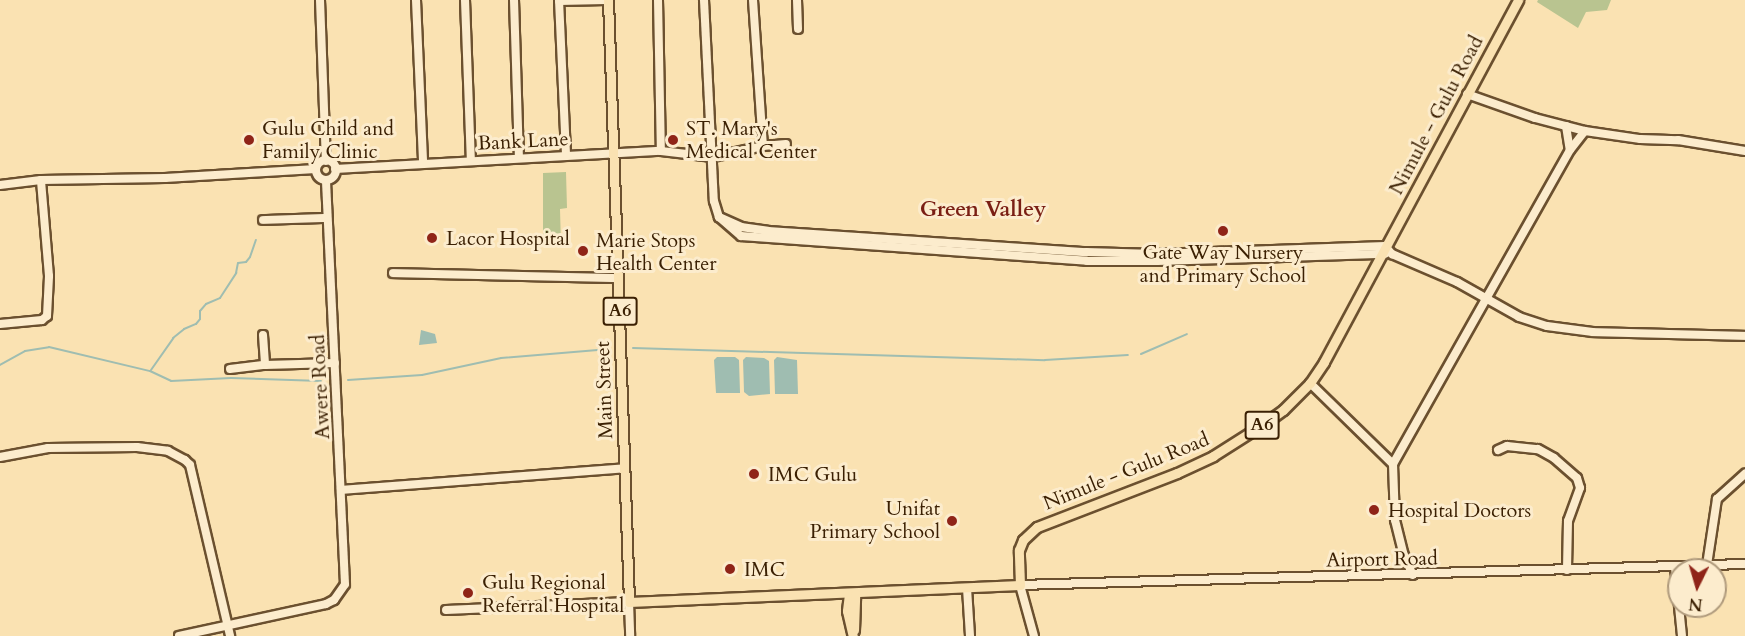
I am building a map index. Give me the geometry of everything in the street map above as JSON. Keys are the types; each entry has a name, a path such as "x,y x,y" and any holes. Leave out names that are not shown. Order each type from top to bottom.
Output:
{"main road":[{"name":"Main Street","path":"607,0 619,278 628,602"},
{"name":"Nimule - Gulu Road","path":"1020,585 1019,550 1023,540 1037,527 1177,473 1213,456 1283,410 1310,383 1518,0"},
{"path":"628,602 1020,585"},
{"path":"852,614 872,593"},
{"path":"833,594 852,614"},
{"path":"852,594 853,636"}],"street":[{"path":"320,0 326,161"},
{"path":"416,0 423,163"},
{"path":"465,0 471,160"},
{"path":"514,0 519,158"},
{"path":"566,156 559,0 607,0"},
{"path":"658,0 661,151"},
{"path":"704,0 714,201 719,218 741,227 1035,253 1156,254 1383,250 1486,298 1528,321 1573,330 1745,336"},
{"path":"753,0 763,146"},
{"path":"797,0 798,29"},
{"path":"1467,94 1585,131 1640,139 1678,140 1745,152"},
{"path":"1566,126 1570,150"},
{"path":"1413,575 1403,553 1395,520 1393,464 1570,150 1585,131"},
{"name":"Bank Lane","path":"335,169 661,151 713,157 763,146 786,144"},
{"path":"326,161 332,163 335,169 334,176 326,180 319,177 316,169 320,163 326,161"},
{"path":"0,185 41,180 165,178 316,169"},
{"path":"0,324 42,320 48,316 49,276 41,180"},
{"name":"Awere Road","path":"228,624 326,604 341,592 346,573 326,180"},
{"path":"263,220 327,218"},
{"path":"393,273 619,278"},
{"path":"263,335 265,364"},
{"path":"230,369 265,364 335,363"},
{"path":"1310,383 1393,464"},
{"path":"1498,450 1508,446 1538,449 1554,458 1577,478 1580,489 1568,521 1567,570"},
{"path":"0,456 48,448 137,447 168,451 185,460 190,465 230,636"},
{"path":"341,490 624,468"},
{"path":"1708,558 1717,499 1745,474"},
{"name":"Airport Road","path":"1727,564 1745,564"},
{"name":"Airport Road","path":"1020,585 1667,567"},
{"path":"1020,585 1034,636"},
{"path":"967,588 970,636"},
{"path":"446,610 628,602"},
{"name":"Main Street","path":"628,602 630,636"},
{"path":"1680,618 1682,636"},
{"path":"179,636 228,624"}],"green space":[{"path":"1538,0 1611,0 1607,10 1586,12 1578,28 1537,2"},
{"path":"566,172 567,208 560,209 561,245 547,245 543,242 543,173"}],"shaded area":[{"path":"421,330 435,334 437,343 419,345"},
{"path":"717,357 735,357 739,360 740,393 716,393 714,360"},
{"path":"746,357 764,358 769,361 770,394 749,396 744,392 743,360"},
{"path":"777,357 797,360 798,394 775,394 774,360"}],"waterway":[{"path":"151,370 173,338 184,329 196,324 200,319 200,311 206,304 220,298 236,273 238,263 246,262 250,257 256,240"},
{"path":"1141,354 1187,334"},
{"path":"0,365 25,351 49,347 150,371 171,381 231,378 321,381"},
{"path":"633,348 1045,360 1128,355"},
{"path":"348,380 422,375 501,358 610,349"}],"place":[{"name":"Gulu Child and Family Clinic","path":"249,140"},
{"name":"ST. Mary's Medical Center","path":"673,140"},
{"name":"Gate Way Nursery and Primary School","path":"1223,231"},
{"name":"Lacor Hospital","path":"432,238"},
{"name":"Marie Stops Health Center","path":"583,251"},
{"name":"IMC Gulu","path":"754,474"},
{"name":"Hospital Doctors","path":"1374,510"},
{"name":"Unifat Primary School","path":"952,521"},
{"name":"IMC","path":"730,569"},
{"name":"Gulu Regional Referral Hospital","path":"468,593"}],"district":[{"name":"Green Valley","path":"983,210"}]}
